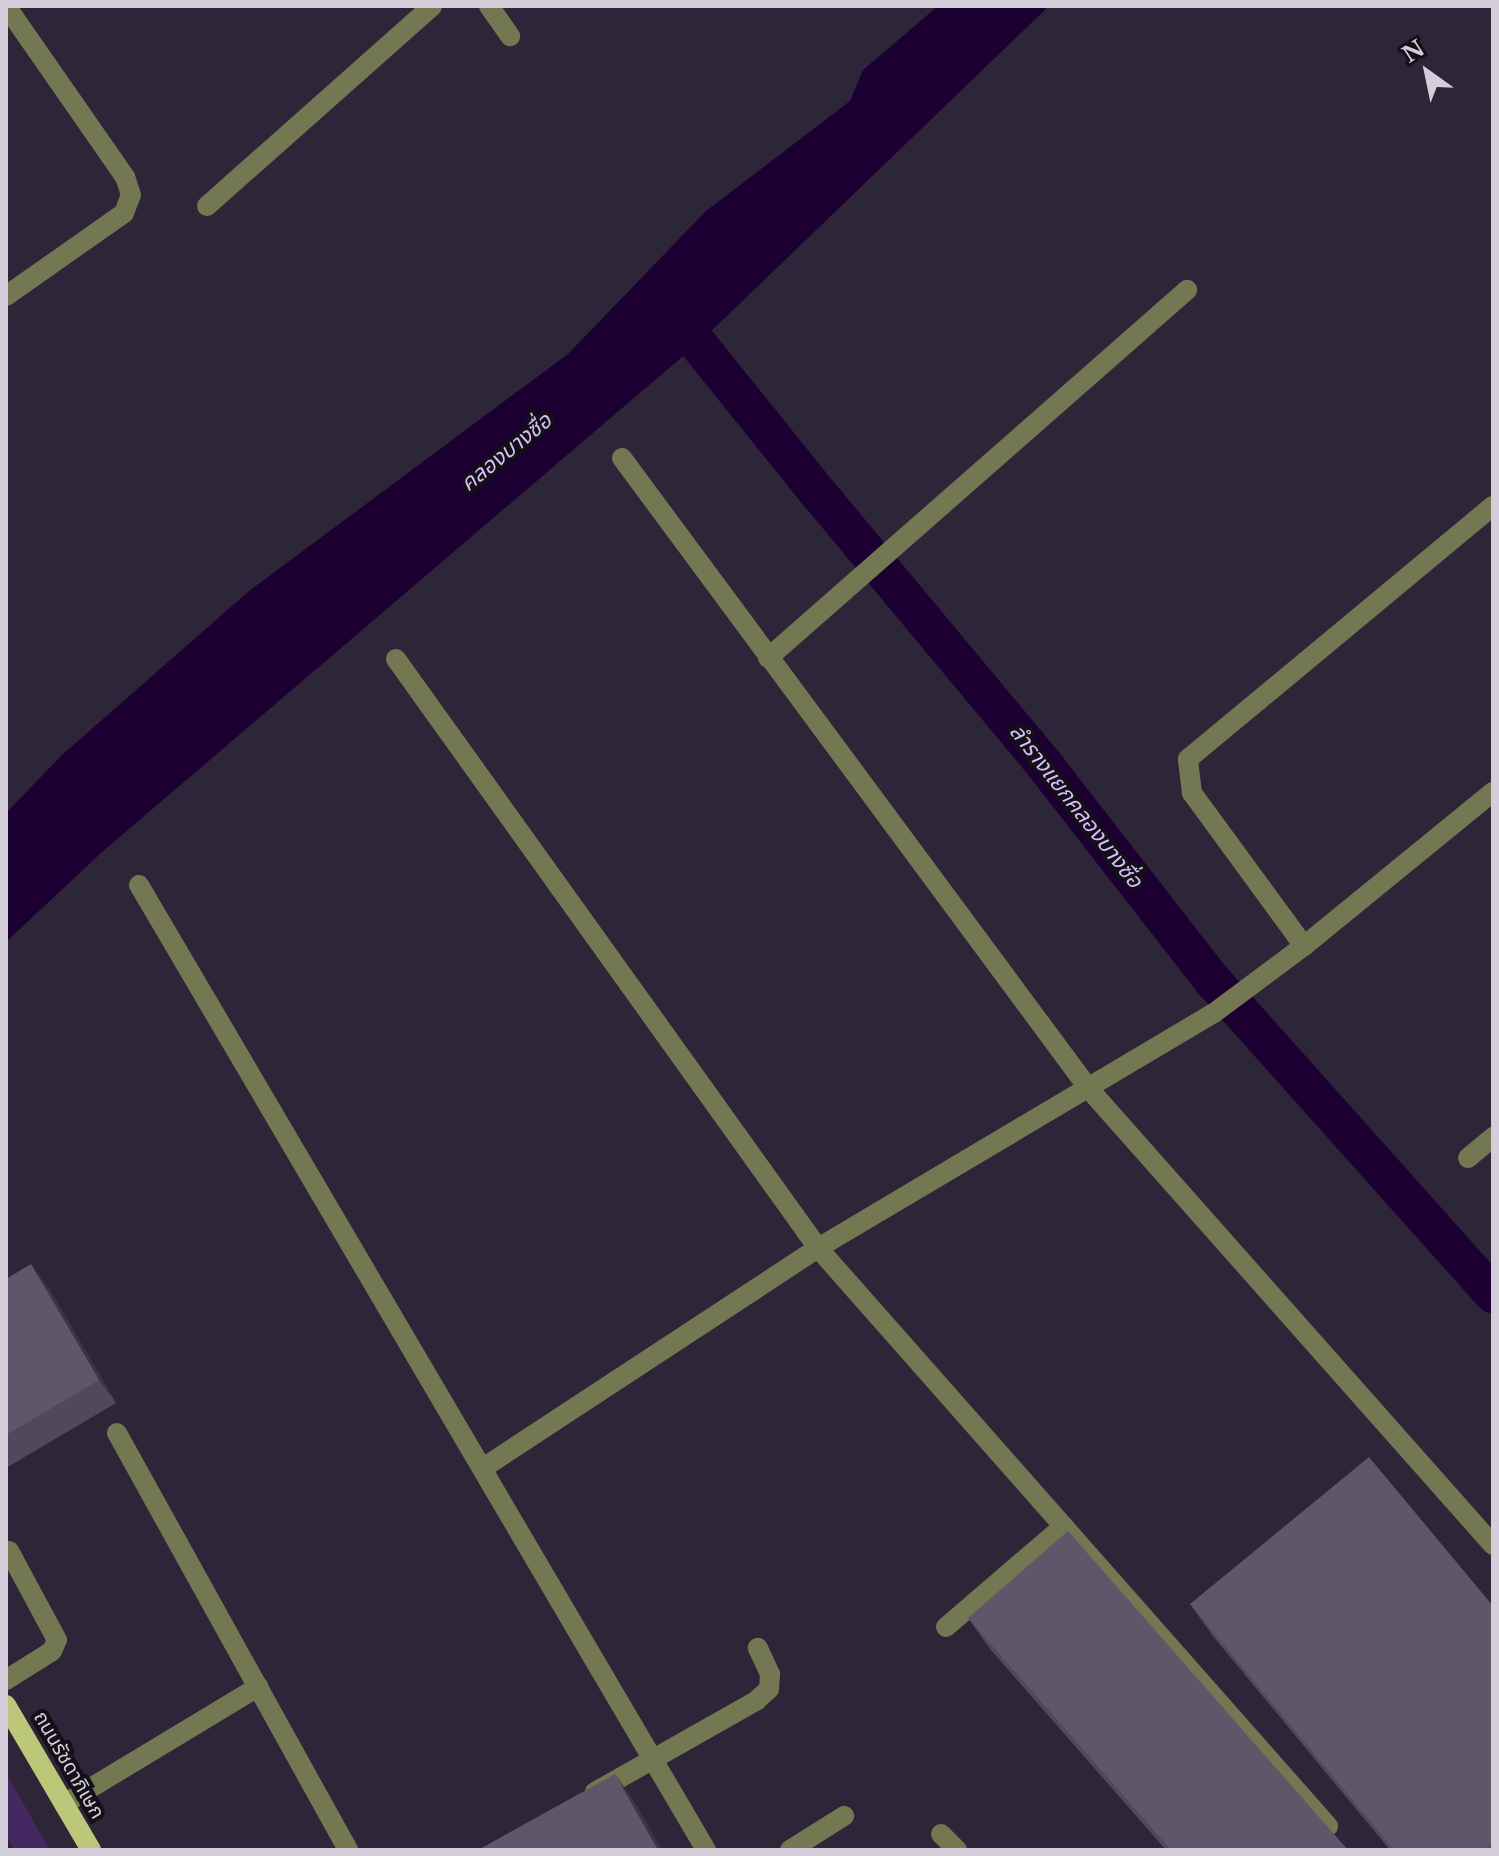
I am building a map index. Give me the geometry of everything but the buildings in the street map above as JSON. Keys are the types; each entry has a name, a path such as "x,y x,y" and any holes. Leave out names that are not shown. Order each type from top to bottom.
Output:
{"main road":[{"name":"ถนนรัชดาภิเษก","path":"6,1705 91,1850"}],"street":[{"path":"6,6 125,177 131,195 124,213 6,296"},
{"path":"207,206 432,6"},
{"path":"489,6 510,36"},
{"path":"768,658 1187,290"},
{"path":"622,458 1089,1089 1493,1545"},
{"path":"1304,946 1192,793 1188,759 1493,506"},
{"path":"396,659 818,1248 1328,1826"},
{"path":"483,1468 818,1248 1214,1013 1304,946 1493,792"},
{"path":"139,885 706,1850"},
{"path":"1468,1158 1493,1137"},
{"path":"117,1433 348,1850"},
{"path":"946,1627 1064,1526"},
{"path":"6,1680 52,1651 57,1640 9,1551"},
{"path":"574,1804 756,1701 769,1689 770,1674 758,1648"},
{"path":"64,1804 258,1687"},
{"path":"790,1850 844,1816"},
{"path":"941,1834 957,1850"}],"shaded area":[{"path":"6,1773 50,1850 14,1850 6,1836"}],"water":[{"name":"คลองบางซื่อ","path":"938,6 1049,6 703,339 102,852 6,942 6,813 62,755 249,591 568,354 706,211 850,101 863,70"}],"waterway":[{"name":"ลำรางแยกคลองบางซื่อ","path":"670,309 1047,768 1213,981 1493,1294"}]}
